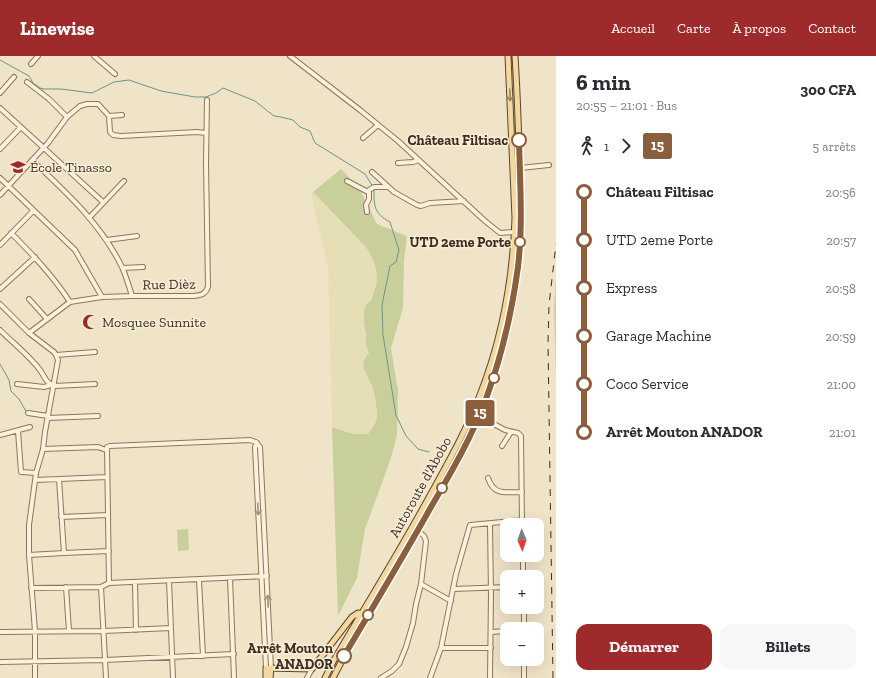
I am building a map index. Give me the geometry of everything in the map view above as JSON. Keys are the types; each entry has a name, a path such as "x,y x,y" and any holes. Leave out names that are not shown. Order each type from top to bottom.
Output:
{"main road":[{"name":"Autoroute d'Abobo","path":"325,678 458,446 480,395 494,353 512,264 514,232 508,56"},
{"path":"333,678 344,656 418,531 463,450 479,416 497,367 512,304 518,267 521,233 520,168 515,56"},
{"path":"269,668 312,669 322,654 352,617 358,613 362,614"},
{"path":"266,678 269,668"},
{"path":"269,668 270,678"}],"street":[{"path":"31,64 38,56"},
{"path":"94,56 115,74"},
{"path":"290,56 378,125 500,233 514,232"},
{"path":"0,93 14,77"},
{"path":"27,82 49,99 67,117"},
{"path":"0,195 44,148 67,117 80,106 94,103 98,104 109,116 110,132 113,135 206,133 207,100"},
{"path":"0,108 103,202"},
{"path":"109,116 122,115"},
{"path":"363,138 378,125"},
{"path":"0,149 21,127"},
{"name":"Rue Dièz","path":"29,333 70,302 102,297 194,296 202,295 206,292 208,287 206,133"},
{"path":"32,160 71,197 107,240 123,268 132,296"},
{"path":"398,163 414,162 419,160"},
{"path":"520,168 549,165"},
{"path":"372,172 388,187 403,198 417,205 421,206 430,203 464,201"},
{"path":"0,178 75,250 102,297"},
{"path":"89,218 124,181"},
{"path":"347,181 369,191"},
{"path":"369,191 374,187 388,187"},
{"path":"367,212 366,205 369,199 369,191"},
{"path":"0,245 33,211"},
{"path":"12,233 46,269 70,302"},
{"path":"107,240 137,236"},
{"path":"0,289 35,257"},
{"path":"123,268 143,266"},
{"path":"29,299 47,319"},
{"path":"0,304 29,333 56,355 58,364 52,385 43,449 36,473 30,508 29,555 35,631 35,678"},
{"path":"0,330 39,368 45,379 52,385"},
{"path":"56,355 95,352"},
{"path":"17,384 44,387 52,385 95,384"},
{"path":"28,412 48,417 98,416"},
{"path":"479,416 505,430 518,433 521,436 522,518"},
{"path":"0,435 30,427"},
{"path":"18,431 21,472 36,473"},
{"path":"502,446 511,432"},
{"path":"109,583 106,450 110,446 250,440 257,443 260,447 267,576 269,668"},
{"path":"257,443 255,447 261,577 269,668"},
{"path":"43,449 98,447 106,450"},
{"path":"35,480 107,477"},
{"path":"488,478 493,489 497,492 522,492"},
{"path":"59,479 64,553"},
{"path":"62,517 108,515"},
{"path":"490,524 490,678"},
{"path":"430,678 440,648 454,589 456,574 470,525 500,524"},
{"path":"381,678 392,671 401,661 413,623 421,584 426,541 424,536 418,531"},
{"path":"29,555 109,551"},
{"path":"31,588 101,587 109,583 267,576"},
{"path":"230,578 234,678"},
{"path":"199,580 203,656"},
{"path":"169,581 173,678"},
{"path":"135,582 136,630"},
{"path":"421,584 451,601"},
{"path":"66,587 69,631"},
{"path":"101,587 106,678"},
{"path":"454,589 500,587"},
{"path":"0,632 104,631 171,628"},
{"path":"490,632 500,631"},
{"path":"440,648 491,648"},
{"path":"0,662 173,658 234,654"},
{"path":"524,666 524,678"},
{"path":"306,678 312,669"}],"shaded area":[{"path":"313,192 365,246 371,254 377,275 376,288 372,295 364,328 367,335 366,340 369,353 364,365 365,372 374,393 377,419 368,434 353,434 332,427 328,267 311,194"}],"green space":[{"path":"341,169 359,188 377,224 407,236 404,261 403,308 391,348 398,391 397,435 390,461 365,529 357,578 338,616 332,427 353,434 368,434 377,418 374,391 363,365 369,353 366,342 364,311 368,303 371,301 375,290 377,278 375,266 365,246 313,192"},
{"path":"556,276 556,378 554,307"},
{"path":"188,529 189,550 178,551 177,530"}],"waterway":[{"path":"0,60 29,76 33,83 44,89 61,89 92,93 114,82 129,80 161,91 195,97 206,97 223,88 255,101 274,116 293,120 300,127 310,131 315,143 365,174 373,187"},
{"path":"374,190 376,209 381,216 390,222 399,250 396,262 390,266 382,305 383,335 396,415 406,436 418,449 429,452"},
{"path":"0,364 9,380 11,391 19,399 27,413"}],"railway":[{"path":"553,678 548,343 549,305 556,244"}],"bus line":[{"name":"15","path":"344,656 418,531 463,450 487,398 499,360 510,314 518,267 521,233 519,140"}],"place":[{"name":"Château Filtisac","path":"519,140"},
{"name":"École Tinasso","path":"18,167"},
{"name":"UTD 2eme Porte","path":"520,242"},
{"name":"Mosquee Sunnite","path":"90,322"},
{"name":"Arrêt Mouton ANADOR","path":"344,656"}]}
